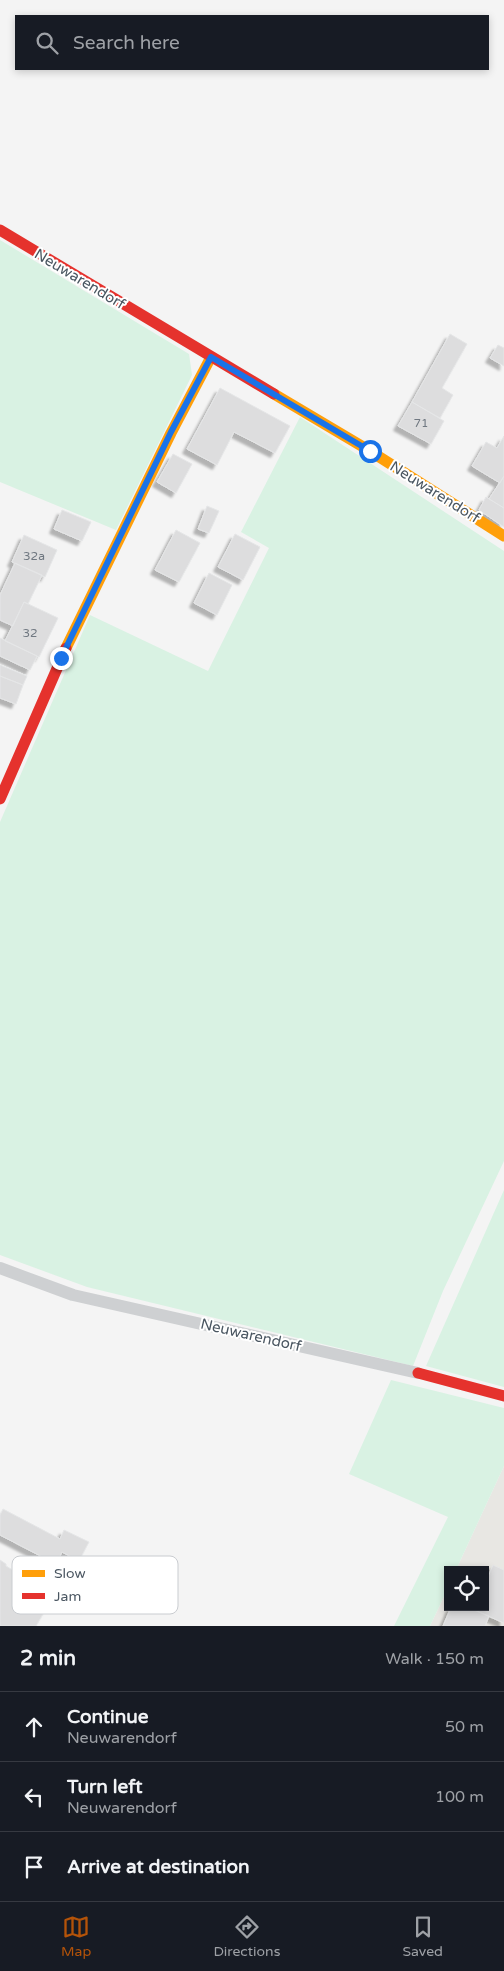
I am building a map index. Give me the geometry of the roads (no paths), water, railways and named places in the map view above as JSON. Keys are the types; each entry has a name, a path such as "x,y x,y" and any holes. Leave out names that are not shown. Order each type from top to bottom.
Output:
{"street":[{"name":"Neuwarendorf","path":"0,230 370,451 504,536"},
{"path":"0,799 61,658 171,432 211,357"},
{"name":"Neuwarendorf","path":"418,1373 504,1396"}],"lane":[{"name":"Neuwarendorf","path":"0,1268 73,1295 418,1373"}]}
